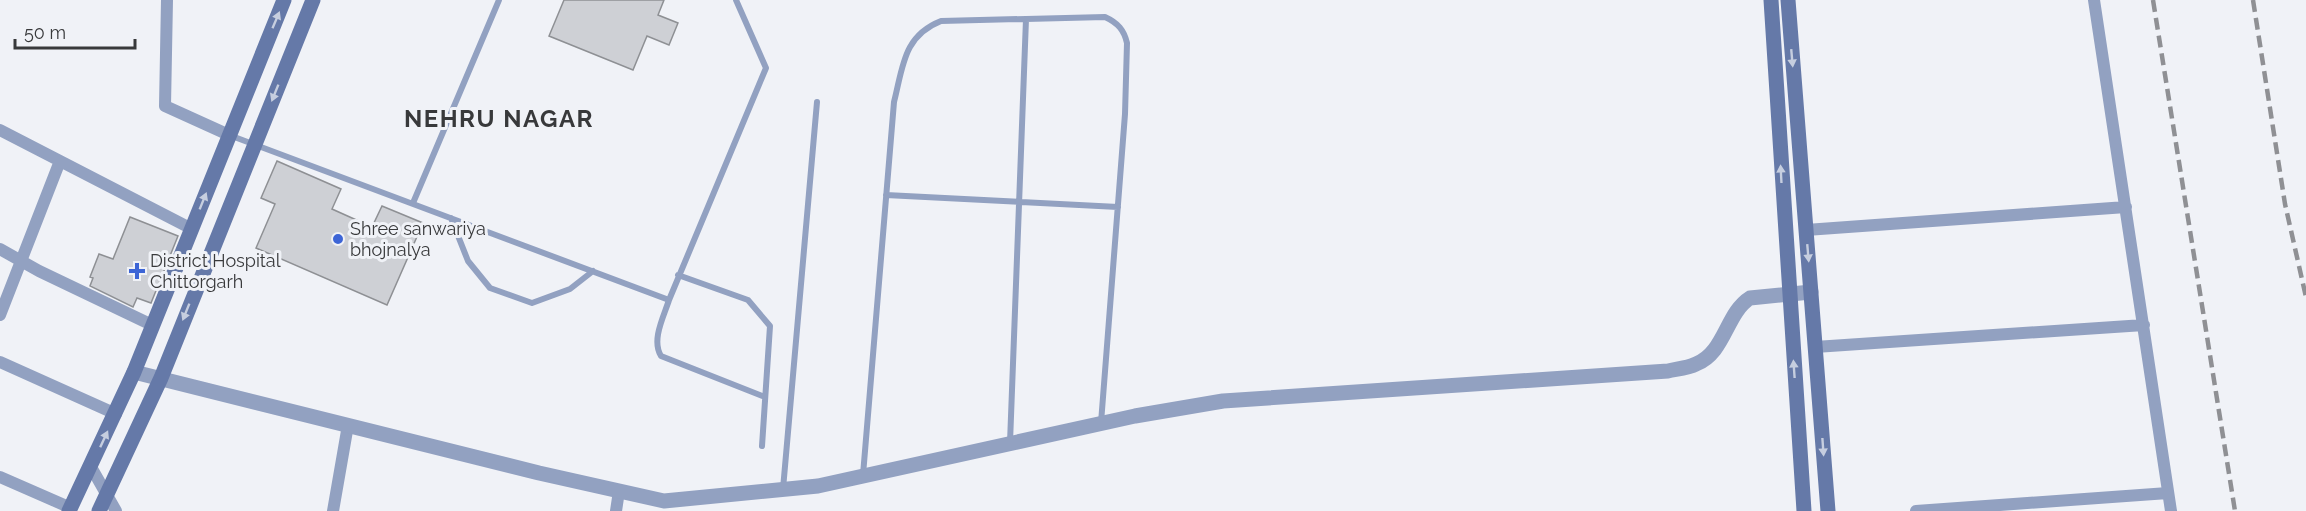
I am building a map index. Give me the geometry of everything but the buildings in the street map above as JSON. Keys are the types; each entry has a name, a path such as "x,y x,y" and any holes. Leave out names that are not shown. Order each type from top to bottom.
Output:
{"main road":[{"path":"70,510 134,372 284,0"},
{"path":"99,511 161,378 313,0"},
{"path":"1771,0 1804,511"},
{"path":"1788,0 1828,511"}],"street":[{"path":"167,0 165,106 229,135"},
{"path":"2094,0 2171,511"},
{"path":"0,130 192,229"},
{"path":"0,315 60,161"},
{"path":"1806,230 2126,207"},
{"path":"0,249 152,325"},
{"path":"134,372 664,501 818,486 1101,424 1223,401 1668,371 1698,364 1710,356 1743,303 1750,298 1811,292"},
{"path":"1815,347 2144,325"},
{"path":"0,362 116,414"},
{"path":"333,511 348,425"},
{"path":"91,467 116,511"},
{"path":"0,477 70,510"},
{"path":"616,511 619,491"},
{"path":"1916,511 2042,506 2168,493"}],"lane":[{"path":"412,203 499,0"},
{"path":"736,0 766,68 678,275 657,339 657,347 661,356 765,398"},
{"path":"863,476 894,102 908,51 916,37 926,27 941,21 1105,17 1114,21 1125,34 1127,43 1125,114 1101,424"},
{"path":"1010,444 1026,19"},
{"path":"783,489 817,102"},
{"path":"229,135 669,300"},
{"path":"886,195 1118,207"},
{"path":"451,218 468,261 490,288 532,303 570,289 594,271"},
{"path":"678,275 748,300 770,326 762,446"}],"railway":[{"path":"2153,0 2235,511"},
{"path":"2253,0 2285,204 2306,297"}],"place":[{"name":"Shree sanwariya bhojnalya","path":"338,239"},
{"name":"District Hospital Chittorgarh","path":"137,271"}],"district":[{"name":"NEHRU NAGAR","path":"499,119"}]}
